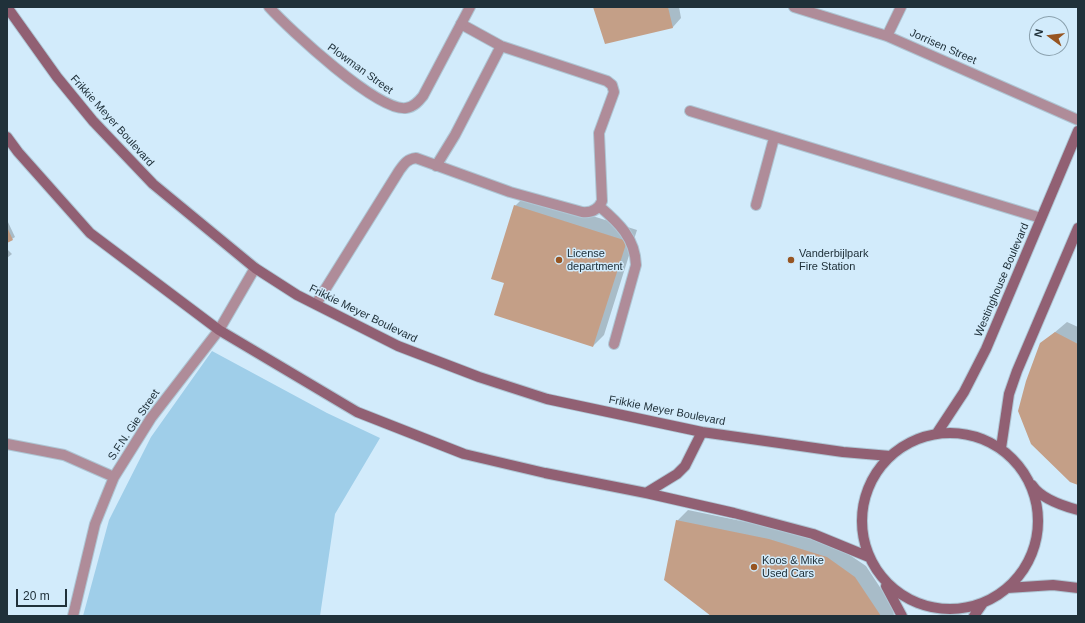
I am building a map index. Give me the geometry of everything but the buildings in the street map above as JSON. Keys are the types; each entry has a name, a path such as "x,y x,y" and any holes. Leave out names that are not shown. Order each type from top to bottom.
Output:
{"main road":[{"name":"Frikkie Meyer Boulevard","path":"7,7 57,77 93,121 148,178 255,268 297,295 398,346 478,377 547,399 702,432 843,452 890,456"},
{"name":"Westinghouse Boulevard","path":"937,433 964,392 986,349 1078,131"},
{"path":"7,136 18,152 90,232 219,330 357,412 457,451 545,473 646,493 734,513 813,534 869,557"},
{"path":"1001,448 1009,394 1017,371 1078,228"},
{"path":"646,493 677,474 685,466 702,432"},
{"path":"902,616 869,557 863,540 861,521 863,503 868,486 878,470 890,456 912,441 937,433 960,432 981,438 1001,448 1015,460 1035,489 1054,501 1078,510"},
{"path":"883,580 896,592 912,601 930,608 948,610 966,608 983,603 1007,588 1021,573 1028,561 1037,535 1038,514 1034,494 1026,475"},
{"path":"1007,588 1053,585 1078,588"},
{"path":"974,616 983,603"}],"street":[{"name":"Plowman Street","path":"269,7 329,64 384,102 394,107 406,108 417,104 423,96 461,24"},
{"path":"316,304 400,171 411,158 416,158 510,192 582,212 590,213 600,206 602,201 599,133 614,92 612,86 607,81 501,46 461,24 470,7"},
{"name":"Jorrisen Street","path":"794,7 887,36 1078,120"},
{"path":"887,36 901,7"},
{"path":"436,166 455,135 501,46"},
{"path":"690,111 774,138 1042,218"},
{"path":"756,205 774,138"},
{"path":"600,206 625,230 636,257 636,265 614,344"},
{"name":"S.F.N. Gie Street","path":"73,616 95,524 114,476 151,418 219,330 255,268"},
{"path":"7,444 64,455 114,476"}],"shaded area":[{"path":"212,351 327,413 380,438 335,514 320,616 83,616 109,520 151,437"}],"place":[{"name":"License department","path":"559,260"},
{"name":"Vanderbijlpark Fire Station","path":"791,260"},
{"name":"Koos & Mike Used Cars","path":"754,567"}]}
